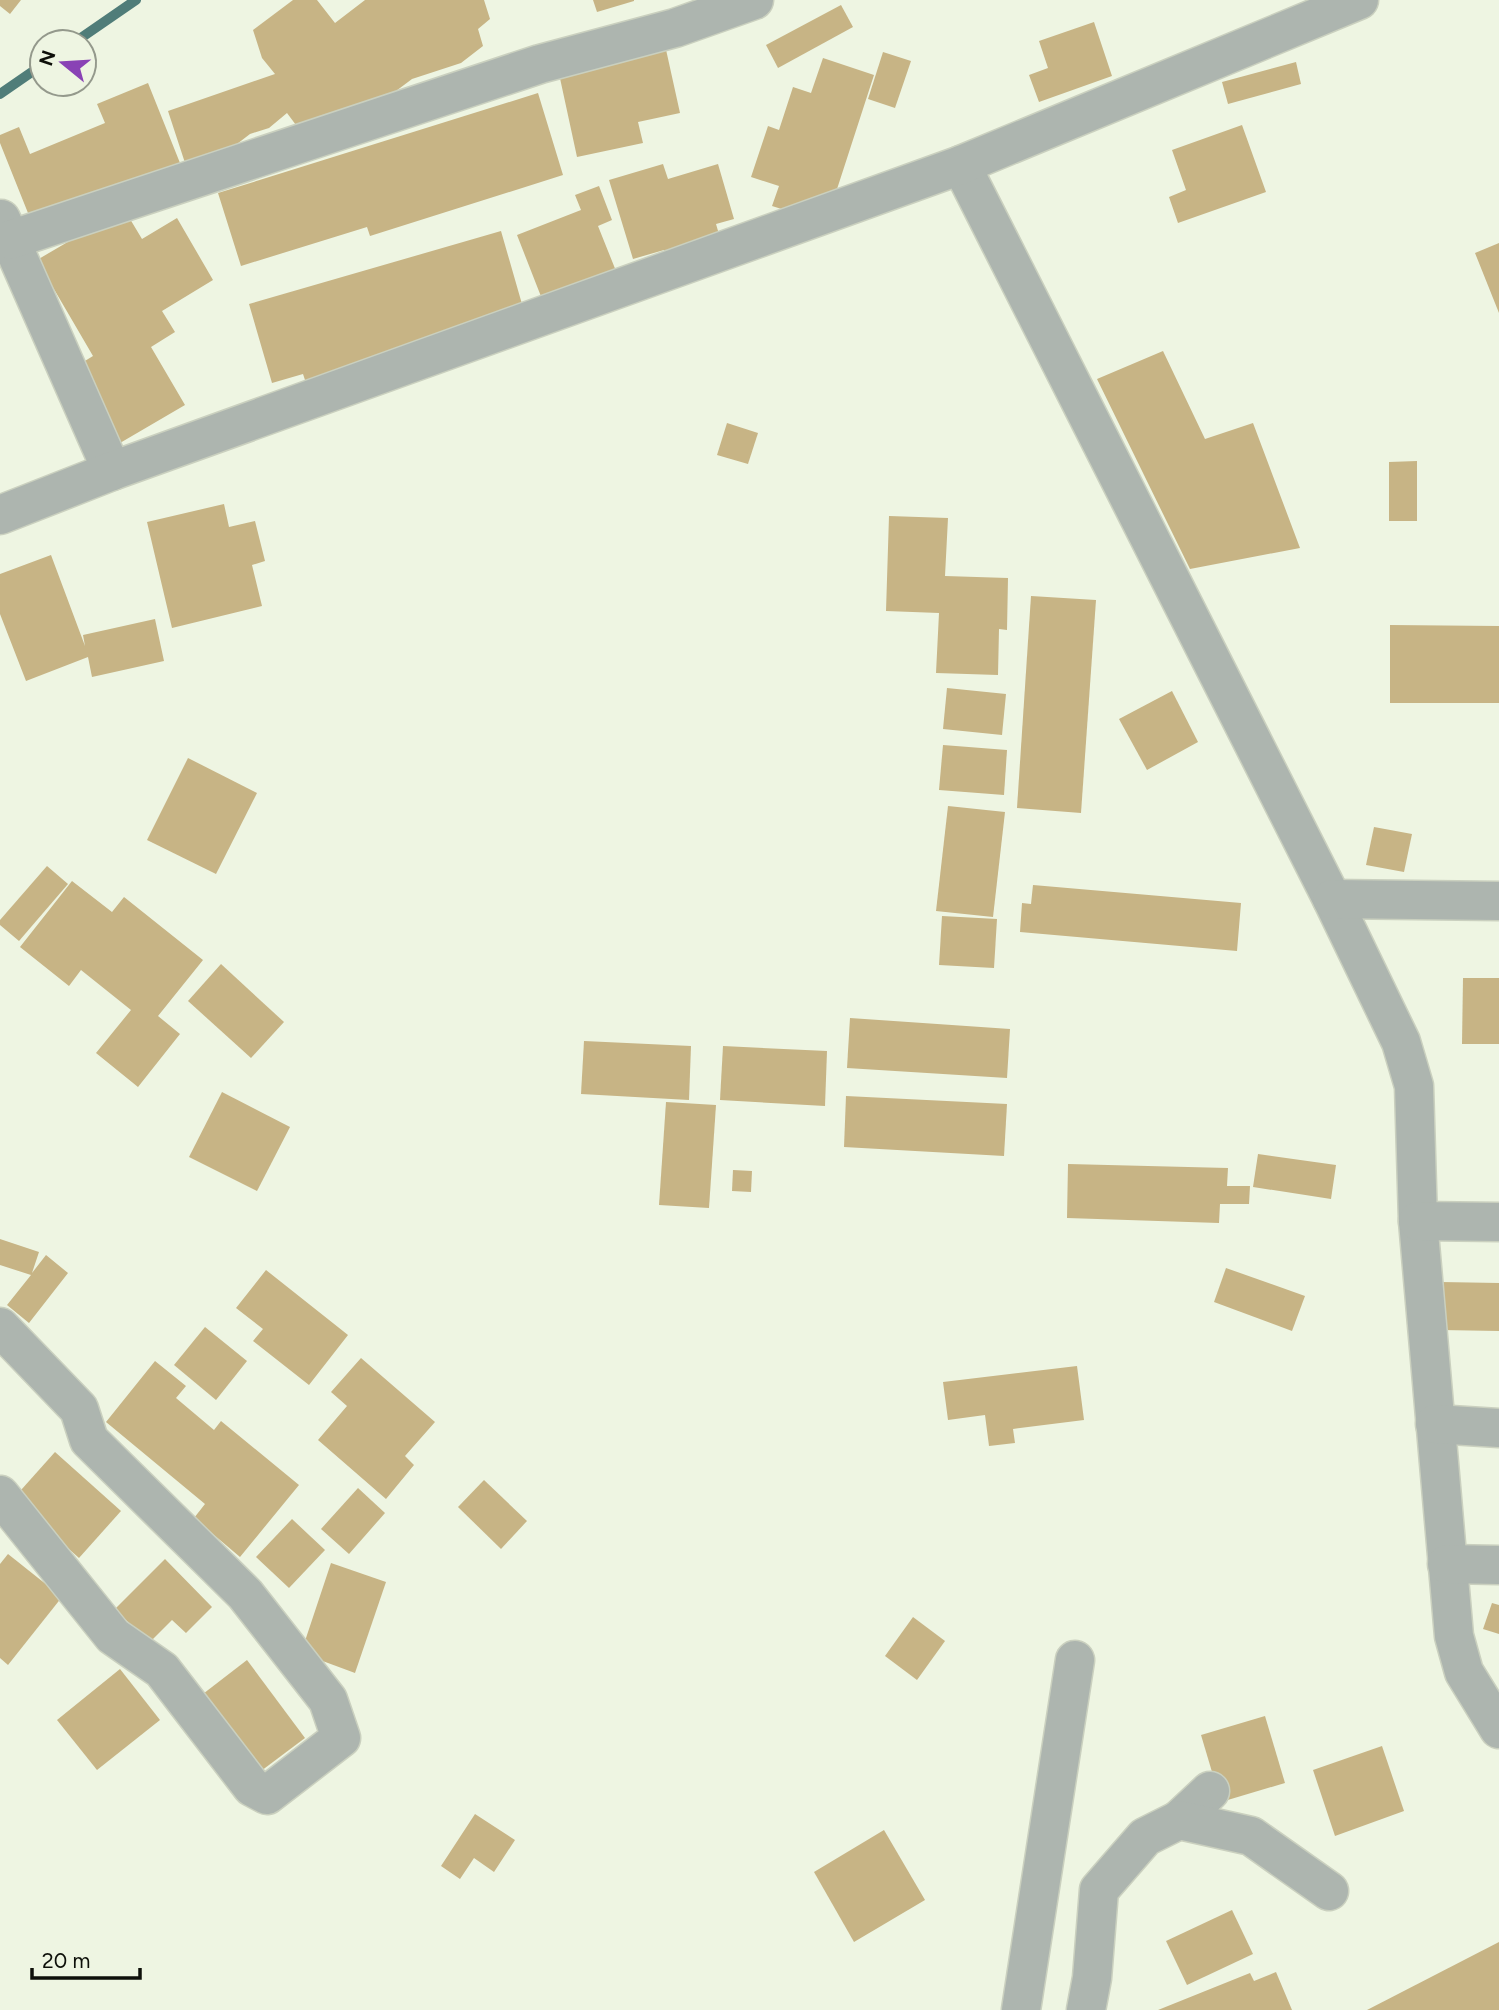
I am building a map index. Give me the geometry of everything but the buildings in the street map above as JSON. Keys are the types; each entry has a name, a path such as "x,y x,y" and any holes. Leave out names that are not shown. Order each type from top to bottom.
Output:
{"street":[{"path":"112,471 5,228 540,64 675,28 754,0"},
{"path":"0,515 112,471 961,165 1359,0"},
{"path":"961,165 1332,899 1401,1042 1414,1086 1418,1221 1454,1636 1482,1672 1499,1729"},
{"path":"1332,899 1499,901"},
{"path":"1418,1221 1499,1222"},
{"path":"0,1327 79,1409 89,1440 246,1594 328,1700 341,1738 267,1795 253,1787 162,1670 113,1636 0,1495"},
{"path":"1436,1424 1499,1428"},
{"path":"1447,1564 1499,1565"},
{"path":"1021,2010 1075,1660"},
{"path":"1086,2010 1092,1978 1099,1890 1145,1837 1179,1820 1210,1791"},
{"path":"1179,1820 1251,1836 1329,1891"}],"waterway":[{"path":"95,28 136,0"},
{"path":"0,94 28,75"}]}
